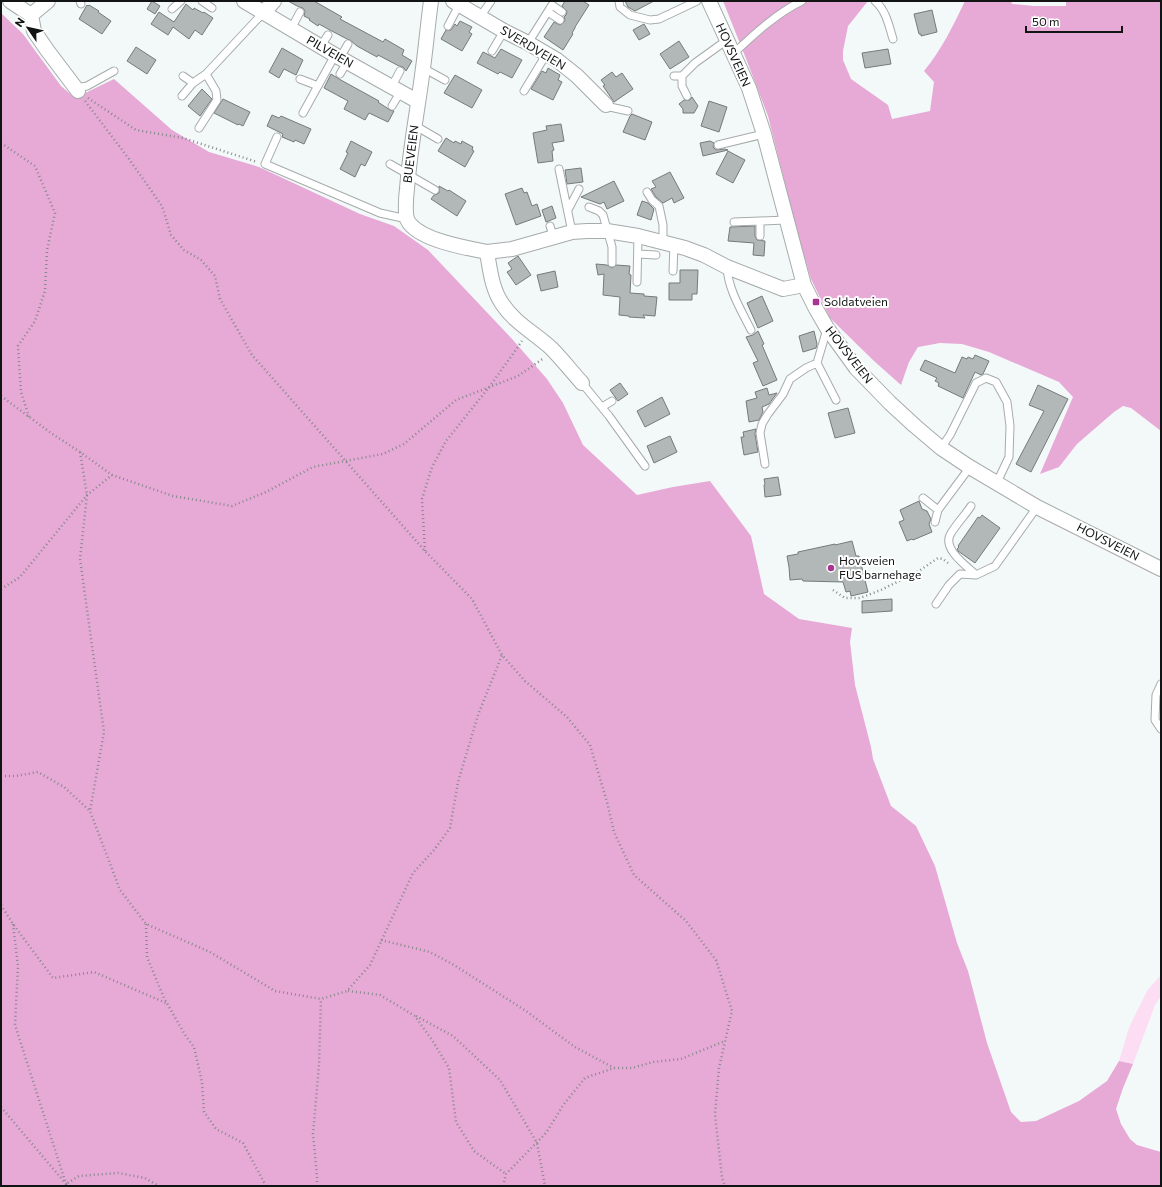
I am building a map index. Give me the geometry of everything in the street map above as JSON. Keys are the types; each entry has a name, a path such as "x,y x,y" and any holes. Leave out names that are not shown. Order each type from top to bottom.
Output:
{"street":[{"path":"10,1 31,15 34,30 77,90"},
{"path":"31,15 48,1"},
{"name":"PILVEIEN","path":"244,1 291,29 324,41 340,62 396,89 417,101"},
{"path":"263,13 274,1"},
{"name":"BUEVEIEN","path":"407,219 406,201 408,174 431,1"},
{"name":"HOVSVEIEN","path":"709,1 749,88 764,134 804,285 827,328 856,368 900,413 941,448 1037,507 1161,569"},
{"name":"SVERDVEIEN","path":"456,3 504,31 547,53 592,84 606,105"},
{"path":"407,219 417,230 431,238 458,246 487,252 512,249 552,232 607,231 638,236 668,243 704,255 783,289 804,285"},
{"path":"487,252 490,273 496,292 503,305 512,316 552,349 582,383"}],"lane":[{"path":"172,9 181,1"},
{"path":"202,1 212,8"},
{"path":"480,17 490,1"},
{"path":"619,1 620,7 630,14 650,20 659,19 697,1"},
{"path":"733,54 756,33 791,6 802,1"},
{"path":"875,1 878,3 888,20 893,39"},
{"path":"448,26 456,3"},
{"path":"528,43 552,5 562,12"},
{"path":"291,29 300,12"},
{"path":"548,12 560,20"},
{"path":"182,96 193,83 206,74 263,13"},
{"path":"492,51 504,31"},
{"path":"674,76 682,76 695,63 727,40"},
{"path":"303,113 318,86 340,62 348,44"},
{"path":"524,91 547,53"},
{"path":"423,68 445,80"},
{"path":"392,106 400,70"},
{"path":"77,90 114,71"},
{"path":"200,128 217,100 216,91 206,74"},
{"path":"183,76 193,83"},
{"path":"682,76 682,86 687,96"},
{"path":"300,79 318,86"},
{"path":"606,105 628,111"},
{"path":"414,125 438,139"},
{"path":"718,146 764,134"},
{"path":"277,137 265,164 380,213 407,219"},
{"path":"390,164 435,190"},
{"path":"559,169 572,232"},
{"path":"568,210 579,189"},
{"path":"647,192 652,200 659,206 673,270"},
{"path":"589,207 603,215 612,247 612,263"},
{"path":"734,222 786,220"},
{"path":"760,221 760,236"},
{"path":"638,236 638,282"},
{"path":"638,254 656,255"},
{"path":"727,266 728,278 751,330"},
{"path":"827,328 817,363 836,400"},
{"path":"765,464 760,432 762,424 783,394 790,378 817,363"},
{"path":"941,448 950,435 976,383 986,378 996,382 1007,402 1010,426 1009,457 1000,476 995,482"},
{"path":"582,383 622,433 645,466"},
{"path":"602,407 612,401"},
{"path":"935,522 938,510 970,467"},
{"path":"923,498 938,510"},
{"path":"971,506 950,535 949,545 954,554 976,575"},
{"path":"936,604 960,574 976,575 995,566 1037,507"},
{"path":"1161,684 1156,695 1155,720 1161,729"}],"path":[{"path":"77,90 136,130 183,138 265,164"},
{"path":"77,90 130,159 162,206 171,235 184,250 201,260 215,276 220,299 252,355 424,551 472,599 502,655 525,681 567,717 590,745 607,802 614,832 634,875 686,921 716,960 732,1011 719,1068 715,1114 722,1178 725,1186"},
{"path":"1,143 35,166 55,213 47,250 45,291 34,321 18,346 21,392 30,418"},
{"path":"424,551 422,499 432,468 446,441 490,386 529,330"},
{"path":"1,396 51,434 80,452 112,475 173,496 232,506 266,492 313,467 384,454 404,444 456,400 518,376 542,360 552,349"},
{"path":"80,452 87,495 80,560 104,732 90,811"},
{"path":"1,589 20,577 87,495 112,475"},
{"path":"833,590 845,598 860,598 919,571 938,558 944,559 960,574"},
{"path":"347,991 370,965 413,872 434,850 450,828 458,782 478,714 502,655"},
{"path":"1,776 16,776 38,772 64,787 90,811 120,890 146,924 210,952 275,991 321,999 347,991 380,995 453,1036 500,1080 537,1143 545,1186"},
{"path":"1,905 13,924 53,978 94,972 167,1004"},
{"path":"13,924 18,966 15,1024 66,1185"},
{"path":"146,924 147,957 167,1004 194,1047 202,1082 204,1112 216,1129 243,1143 266,1186"},
{"path":"381,940 430,952 454,965 526,1011 575,1047 614,1068"},
{"path":"317,1186 313,1134 319,1065 321,999"},
{"path":"415,1016 449,1068 456,1122 474,1151 506,1174"},
{"path":"503,1186 506,1174 546,1133 564,1104 585,1078 614,1068 632,1068 652,1062 681,1058 725,1042"},
{"path":"1,1107 66,1185"},
{"path":"66,1185 79,1176 118,1173 145,1178 159,1186"}],"shaded area":[{"path":"723,1 868,1 848,26 843,51 843,60 851,79 888,105 892,119 930,111 934,82 924,71 942,46 965,1 1011,1 1012,4 1034,6 1066,6 1066,1 1161,1 1161,431 1131,408 1123,406 1077,444 1059,467 1040,474 1073,397 1059,382 989,352 962,344 940,343 918,347 909,362 901,385 830,318 811,279 798,235 768,116"},
{"path":"1,13 23,34 61,86 75,98 114,79 172,130 209,152 259,167 360,214 394,226 428,250 513,340 547,379 563,403 583,445 637,495 710,481 751,536 764,594 799,619 852,628 850,642 855,685 873,759 891,806 916,826 935,866 957,943 968,971 987,1043 1011,1112 1021,1122 1036,1121 1079,1101 1107,1081 1119,1061 1133,1064 1116,1109 1121,1124 1130,1139 1137,1145 1161,1152 1161,1186 1,1186"},
{"path":"1161,975 1161,996 1155,1005 1133,1064 1119,1061 1129,1028 1147,991"}],"building":[{"path":"152,1 160,6 155,14 147,9"},
{"path":"288,1 314,1 342,17 340,19 383,42 385,39 404,50 402,55 412,61 406,71 403,67 378,55 377,57 357,46 350,40 319,24 318,26 304,16 305,11 303,8"},
{"path":"565,1 583,1 589,5 563,50 544,37 554,22 560,25 564,22 564,17 567,12 562,6"},
{"path":"625,1 654,1 635,11 628,7"},
{"path":"186,4 193,10 194,8 203,13 204,12 213,18 202,35 195,30 189,39 173,27 168,35 151,24 159,12 174,22"},
{"path":"87,5 99,11 98,12 111,21 102,34 79,19"},
{"path":"932,10 937,32 921,36 921,34 919,34 914,14"},
{"path":"460,21 472,27 469,32 472,34 462,51 441,39 446,30 451,30 455,24 457,26"},
{"path":"644,24 650,34 639,40 633,30"},
{"path":"679,41 689,57 670,69 660,54"},
{"path":"136,47 156,60 147,74 127,61"},
{"path":"282,48 303,60 296,75 284,69 279,78 269,72"},
{"path":"501,49 522,60 512,78 500,72 498,74 477,63 483,52 495,58"},
{"path":"888,49 891,64 865,68 862,53"},
{"path":"548,68 560,75 558,80 562,82 553,100 531,89 542,71 546,73"},
{"path":"612,72 616,77 622,73 633,89 614,102 603,86 605,85 601,80"},
{"path":"331,74 394,111 388,122 369,113 365,120 344,109 348,101 324,88"},
{"path":"455,75 482,90 472,108 444,93"},
{"path":"202,89 212,99 200,116 188,106"},
{"path":"692,97 698,106 694,113 683,113 683,109 679,104 684,100 690,100"},
{"path":"223,99 250,112 243,126 214,113"},
{"path":"709,101 727,107 719,132 701,126"},
{"path":"632,114 652,122 645,140 623,132"},
{"path":"272,115 279,118 281,116 311,129 304,144 282,137 283,134 267,126"},
{"path":"561,124 564,141 552,143 554,150 552,151 553,161 538,163 533,133 547,130 546,126"},
{"path":"446,138 454,143 455,141 461,144 462,141 473,147 472,150 474,151 465,167 438,151"},
{"path":"351,141 372,152 365,166 361,164 355,177 340,169 348,153 346,152"},
{"path":"710,141 714,143 713,147 716,150 728,150 703,156 700,143"},
{"path":"728,151 745,160 733,183 716,174"},
{"path":"581,168 583,182 567,184 565,170"},
{"path":"670,172 684,198 674,203 672,198 663,203 656,197 651,189 656,187 652,181"},
{"path":"614,181 624,201 607,209 604,202 600,204 581,197"},
{"path":"439,186 448,191 449,190 466,201 457,216 431,199 434,195 439,193"},
{"path":"522,188 524,193 527,192 532,206 537,204 541,216 516,225 505,194"},
{"path":"642,201 648,203 654,209 651,220 637,215"},
{"path":"552,206 556,218 546,222 542,210"},
{"path":"755,226 755,236 757,240 765,241 764,256 753,255 754,243 728,241 730,227"},
{"path":"518,256 531,275 516,285 507,272 512,269 508,263"},
{"path":"596,264 607,265 612,268 616,265 630,266 630,293 657,297 655,316 643,315 645,318 619,315 620,297 603,295 604,274 598,275"},
{"path":"680,270 698,270 697,294 692,294 692,300 669,300 669,283 680,283"},
{"path":"555,271 558,287 541,291 537,275"},
{"path":"762,296 773,321 758,328 747,303"},
{"path":"758,331 764,344 762,345 777,380 763,386 753,363 758,361 746,337 753,335"},
{"path":"814,331 817,344 816,348 803,352 799,336"},
{"path":"975,355 989,361 983,374 981,375 975,372 963,398 938,386 939,383 935,381 937,378 920,370 925,360 955,373 962,357 973,359"},
{"path":"620,383 628,394 618,401 610,390"},
{"path":"1038,385 1068,399 1031,472 1016,464 1044,411 1029,405"},
{"path":"767,388 769,395 777,393 769,404 762,407 763,412 759,420 749,422 746,401 757,398 755,392"},
{"path":"662,397 670,414 645,427 637,411"},
{"path":"848,408 855,433 835,438 828,413"},
{"path":"756,429 755,434 758,452 744,455 741,437 744,437 743,432"},
{"path":"670,436 677,452 654,463 647,446"},
{"path":"778,477 781,495 765,497 764,479"},
{"path":"919,501 922,509 927,511 931,519 929,524 932,532 907,541 899,522 904,520 900,510"},
{"path":"982,515 1000,528 975,563 957,549 978,517 980,518"},
{"path":"852,541 856,556 859,556 868,592 851,596 850,591 846,592 843,582 803,581 802,579 790,580 787,556 798,554 798,552"},
{"path":"892,599 892,611 862,613 862,601"}],"place":[{"name":"Soldatveien","path":"816,302"},
{"name":"Hovsveien FUS barnehage","path":"831,568"}]}
